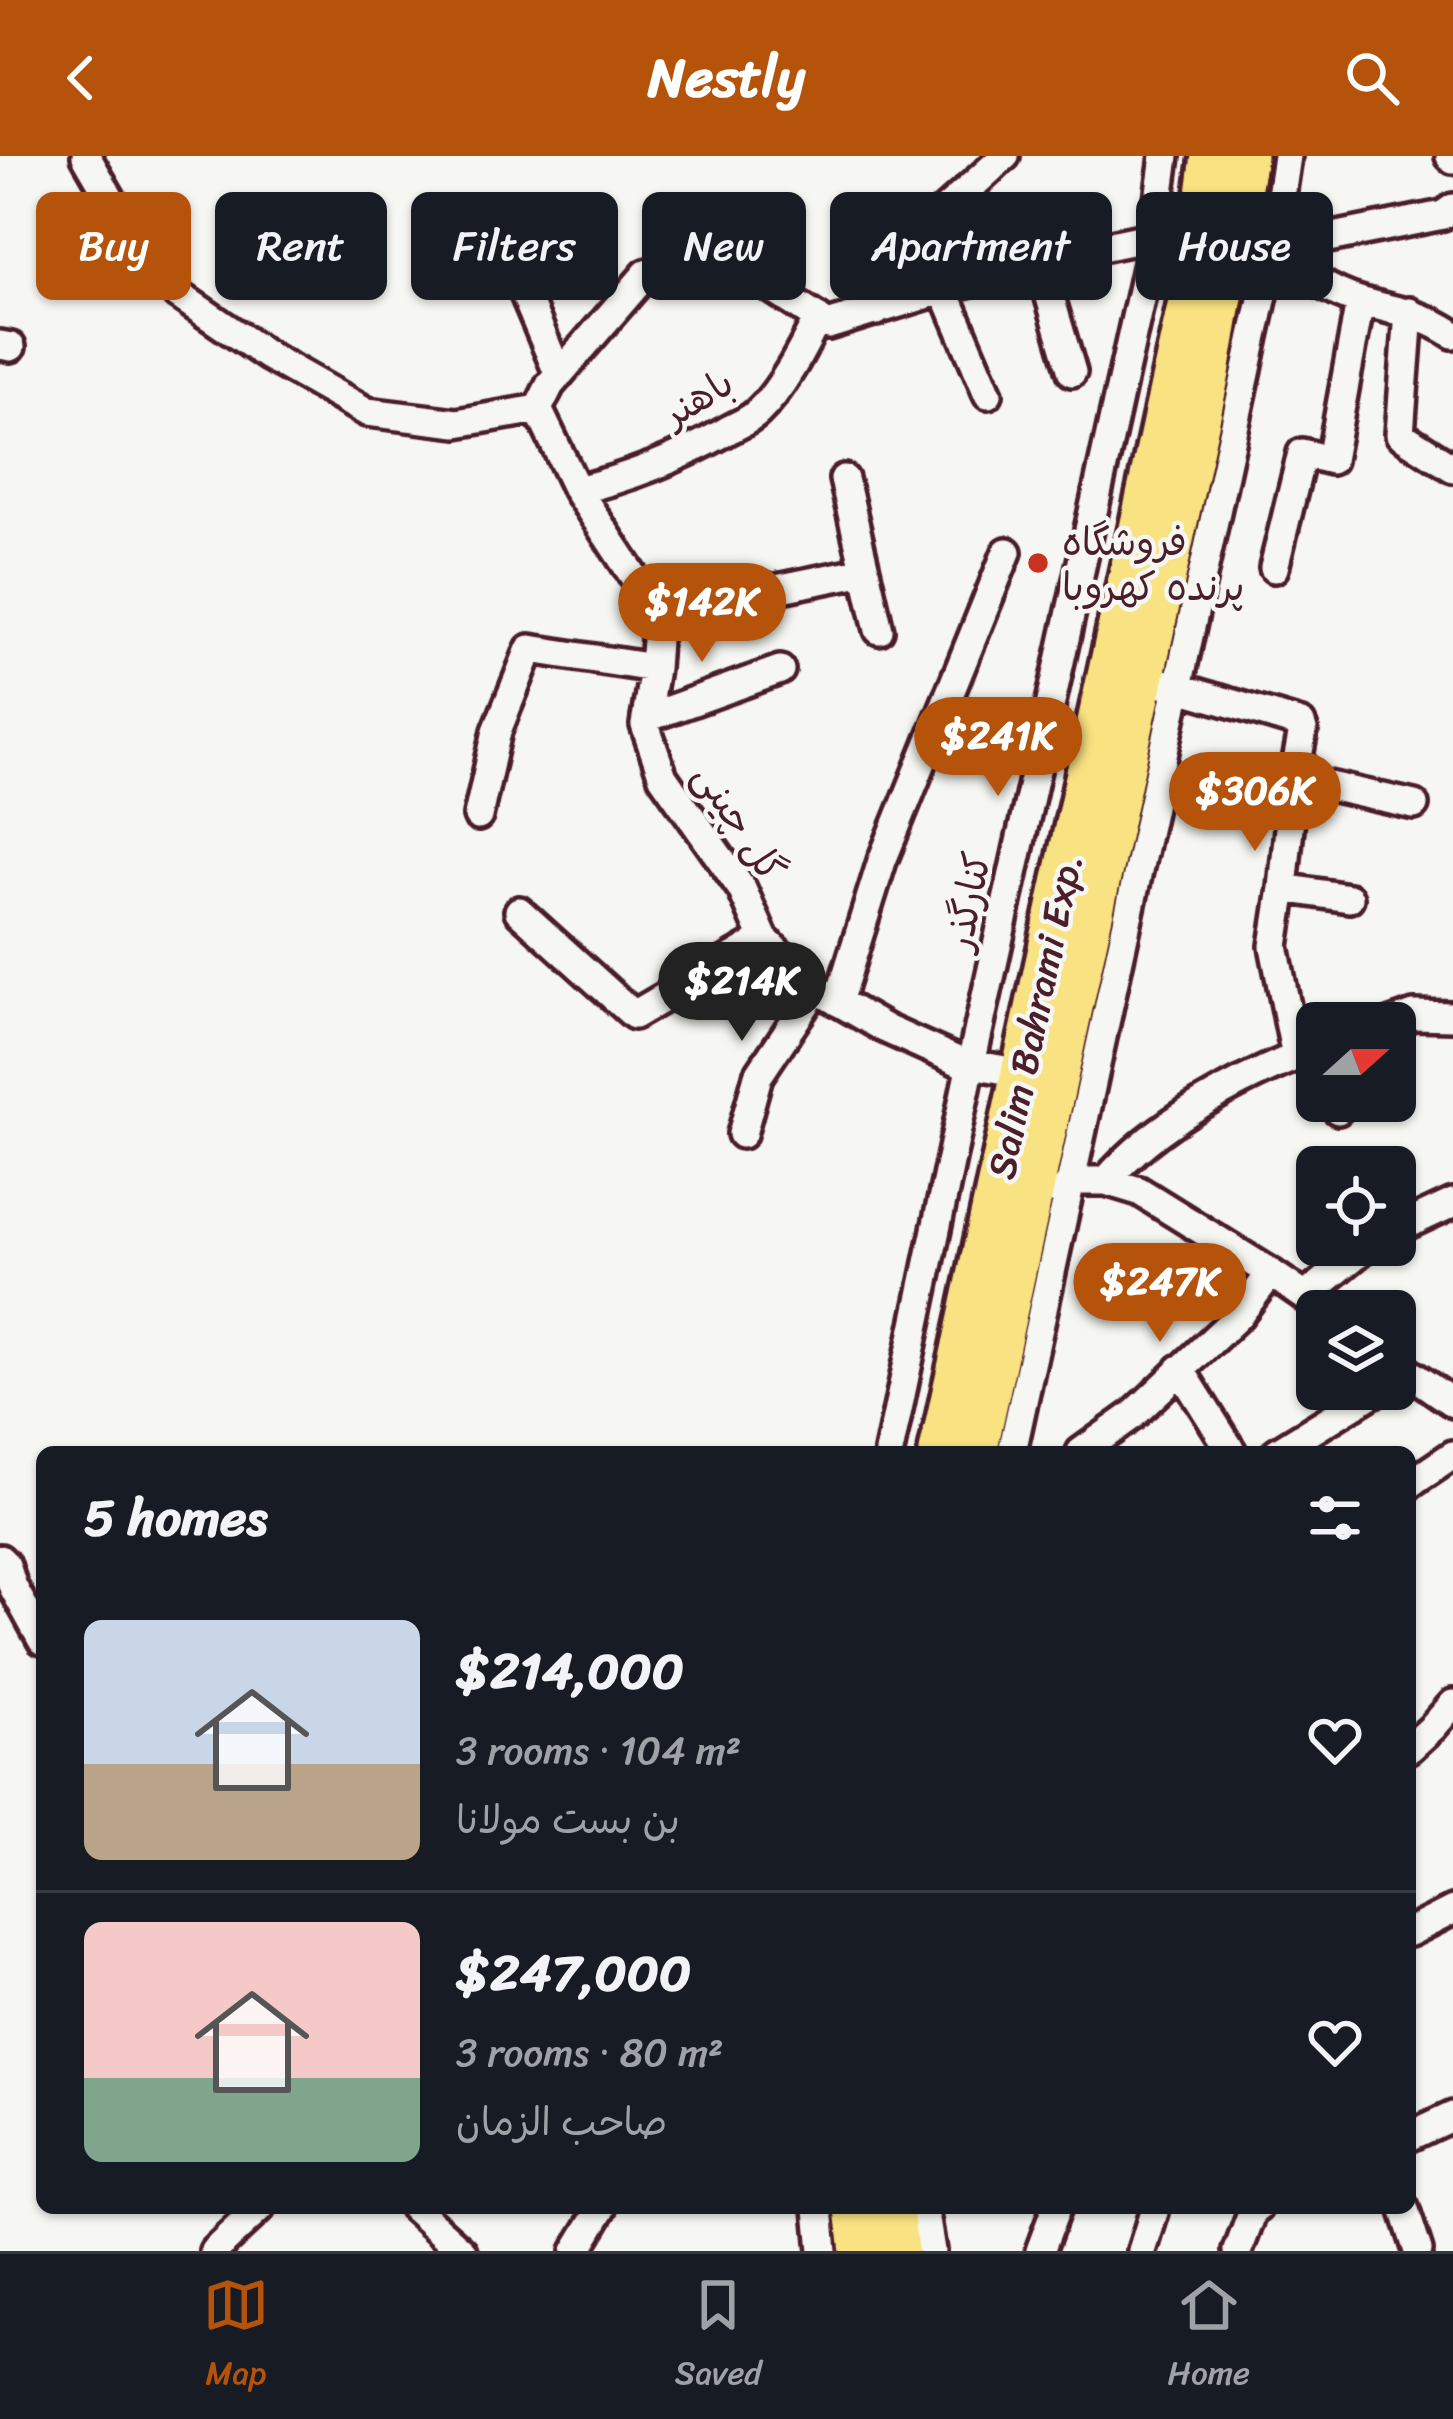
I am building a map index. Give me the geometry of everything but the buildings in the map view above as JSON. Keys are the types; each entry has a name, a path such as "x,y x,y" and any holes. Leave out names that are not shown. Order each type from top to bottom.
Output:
{"highway":[{"name":"Salim Bahrami Exp.","path":"1206,192 1211,156"},
{"name":"Salim Bahrami Exp.","path":"978,1446 1074,1006 1161,682 1227,380 1247,156"},
{"name":"Salim Bahrami Exp.","path":"940,1446 1186,300"},
{"path":"856,2214 860,2251"},
{"path":"894,2214 898,2251"}],"street":[{"path":"86,156 177,294 268,356 367,412 457,423 538,409 559,375 646,274 716,252 828,325 912,300"},
{"path":"877,311 903,248 1005,156"},
{"name":"کنارگذر","path":"1160,192 1165,156"},
{"path":"1281,192 1286,156"},
{"path":"1333,237 1443,215 1453,208"},
{"path":"1333,289 1360,302 1409,312 1453,334"},
{"path":"527,300 559,375"},
{"path":"948,300 988,394"},
{"path":"1051,300 1072,372"},
{"name":"کنارگذر","path":"890,1446 1140,300"},
{"path":"1227,380 1256,300"},
{"path":"1274,568 1302,453 1331,460 1360,302"},
{"path":"1409,312 1400,434 1453,468"},
{"name":"باهنر","path":"577,490 656,465 756,414 796,361 818,318"},
{"path":"538,409 577,490 658,613 866,571"},
{"path":"844,479 879,630"},
{"path":"742,1134 758,1076 827,995 1007,552"},
{"name":"گل چینی","path":"658,613 645,725 663,777 742,889 764,939"},
{"path":"478,816 497,731 530,649 654,668"},
{"path":"646,718 780,670"},
{"path":"1013,1446 1096,1062 1161,682 1301,724 1304,730 1274,946 1296,1017"},
{"path":"1294,778 1414,805"},
{"path":"1283,888 1349,898"},
{"path":"519,911 634,1016 764,939 827,995 886,1029 960,1062 1022,1073"},
{"path":"1074,1006 1096,1062"},
{"path":"1416,1015 1453,1016"},
{"path":"1106,1181 1162,1129 1296,1057"},
{"path":"1020,1256 1070,1181"},
{"path":"1070,1181 1106,1181 1139,1191 1296,1290"},
{"path":"1416,1220 1453,1203"},
{"path":"1328,1290 1349,1266"},
{"path":"1100,1446 1239,1315 1271,1273"},
{"path":"1180,1369 1228,1446"},
{"path":"1287,1446 1345,1410"},
{"path":"1416,1480 1453,1455"},
{"path":"0,1558 36,1630"},
{"path":"1416,1743 1453,1704"},
{"path":"1416,1931 1450,1923"},
{"path":"1416,2133 1453,2116"},
{"path":"214,2251 254,2214"},
{"path":"421,2214 462,2251"},
{"path":"576,2251 598,2214"},
{"path":"820,2214 823,2251"},
{"path":"924,2214 931,2251"},
{"path":"1040,2251 1054,2214"},
{"path":"1142,2251 1153,2214"},
{"path":"1238,2251 1252,2214"},
{"path":"1406,2214 1418,2251"}],"place":[{"name":"فروشگاه پرنده کهروبا","path":"1038,563"}]}
